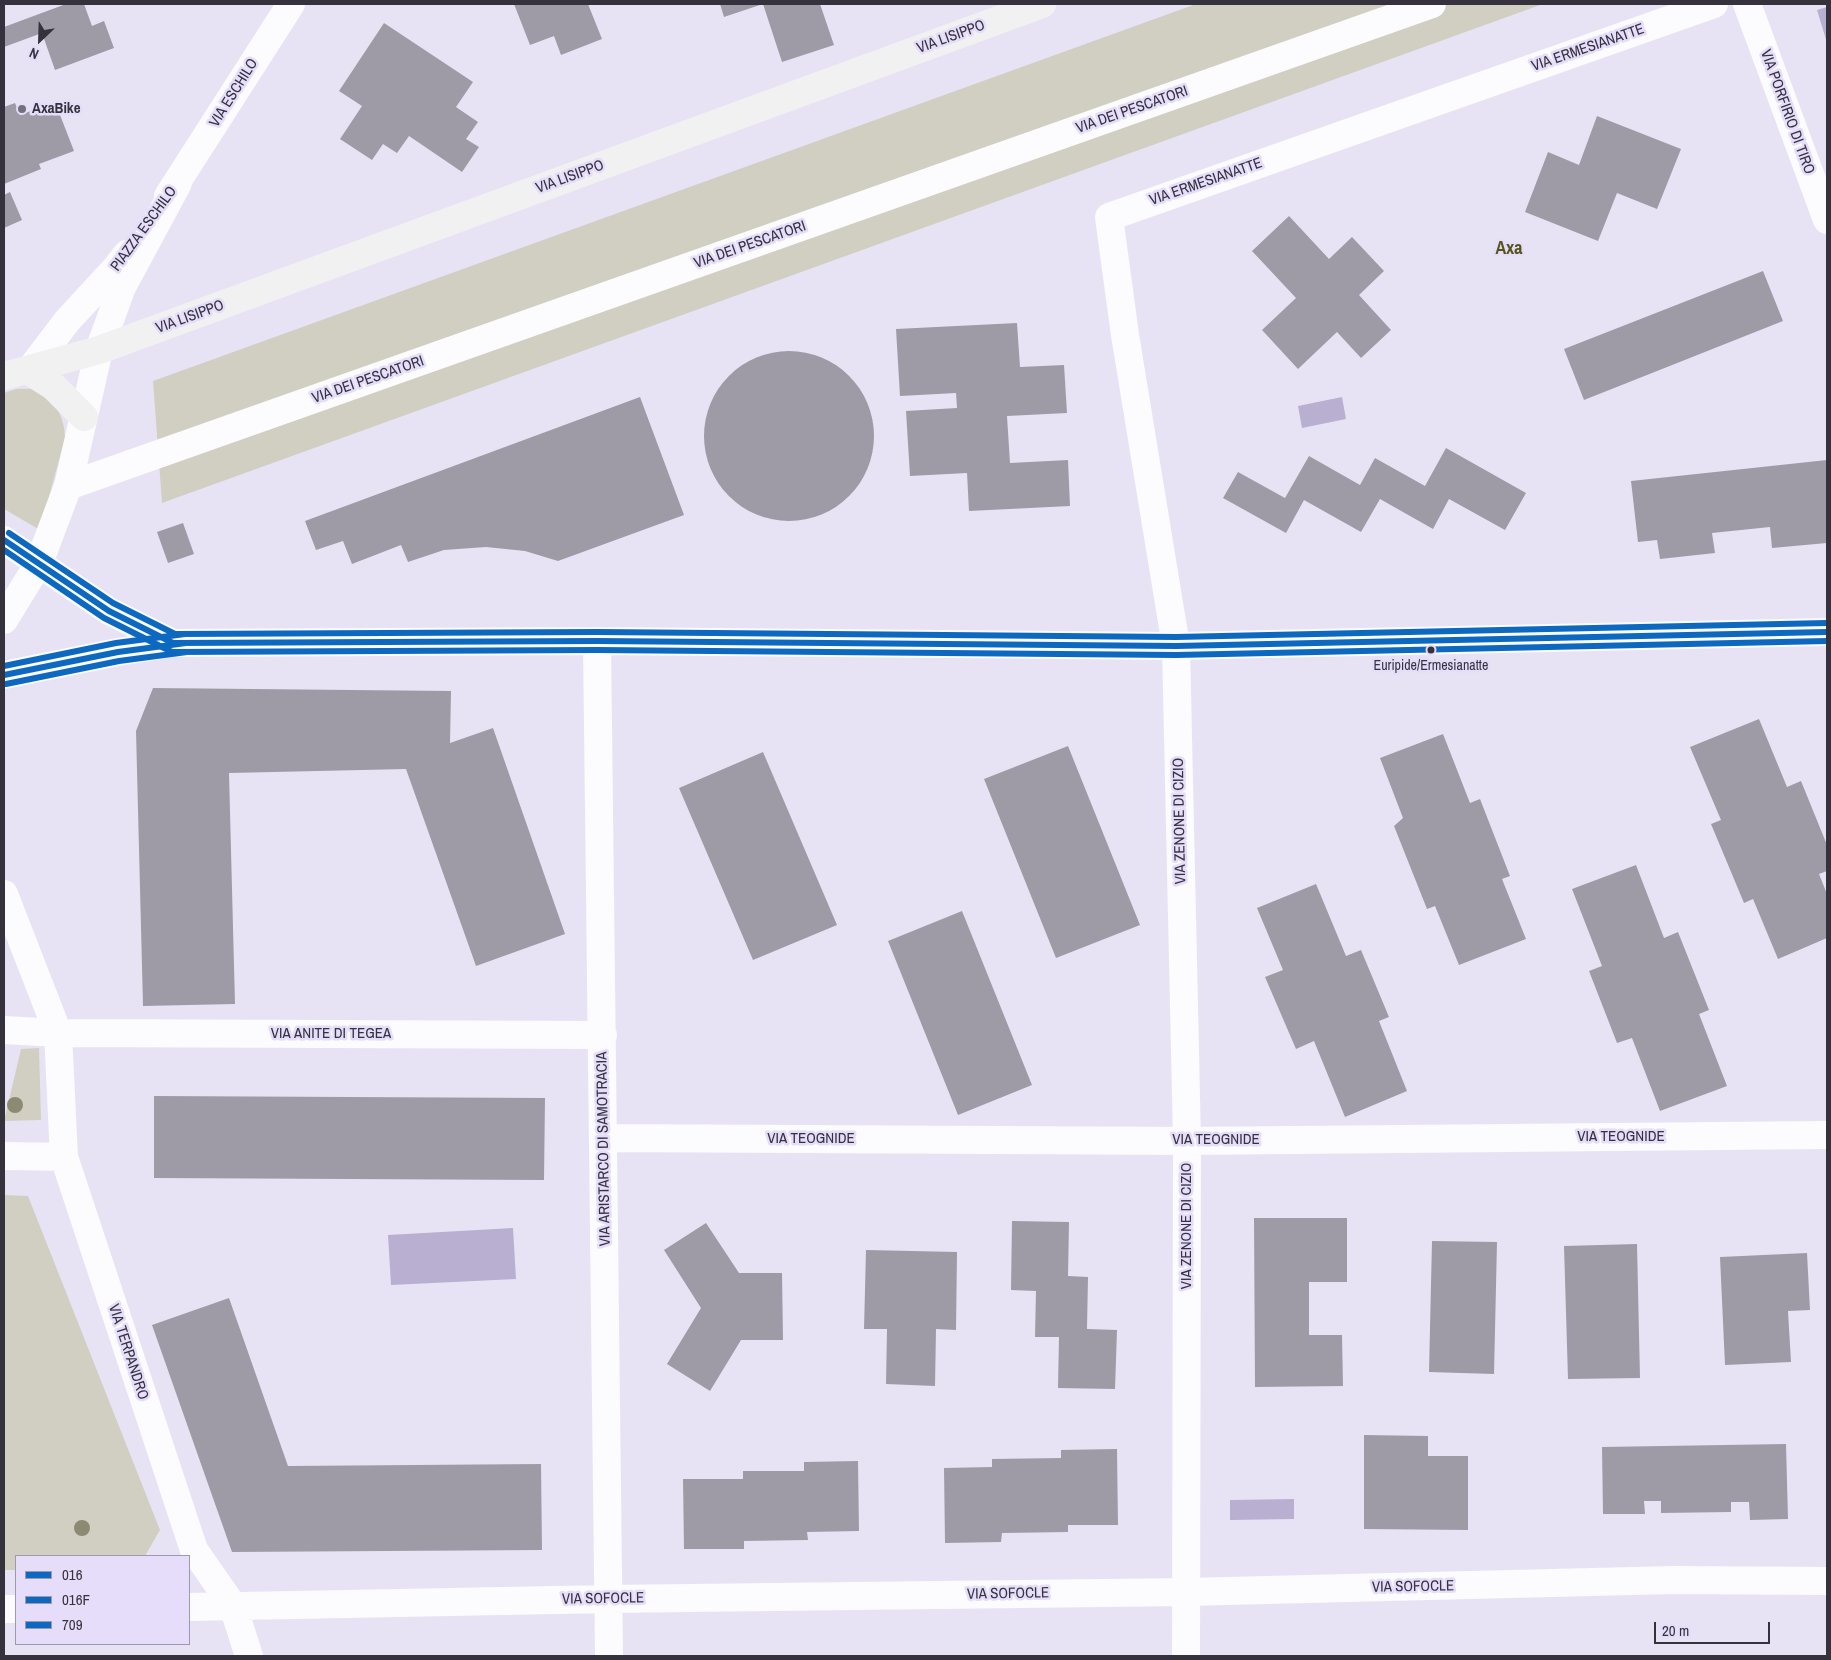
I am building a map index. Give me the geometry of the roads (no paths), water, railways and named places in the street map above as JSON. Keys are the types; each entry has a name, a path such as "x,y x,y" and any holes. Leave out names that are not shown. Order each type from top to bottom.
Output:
{"street":[{"name":"VIA ESCHILO","path":"178,182 291,4"},
{"name":"VIA LISIPPO","path":"99,350 1042,4"},
{"name":"VIA DEI PESCATORI","path":"68,486 1432,4"},
{"name":"VIA ERMESIANATTE","path":"1176,646 1127,344 1109,217 1714,4"},
{"name":"VIA PORFIRIO DI TIRO","path":"1747,4 1827,220"},
{"name":"PIAZZA ESCHILO","path":"4,620 39,562 68,486 99,350 122,287 178,182"},
{"name":"PIAZZA ESCHILO","path":"16,374 116,269 178,182"},
{"path":"16,374 99,350"},
{"path":"16,374 54,387 84,417"},
{"path":"4,540 109,611 173,643"},
{"path":"4,675 173,643 597,641 1176,646 1827,632"},
{"name":"VIA ARISTARCO DI SAMOTRACIA","path":"597,641 609,1656"},
{"name":"VIA ZENONE DI CIZIO","path":"1176,646 1188,1141 1186,1656"},
{"name":"VIA TERPANDRO","path":"4,894 58,1033 64,1157 194,1550 233,1606 249,1656"},
{"path":"4,1030 58,1033"},
{"name":"VIA ANITE DI TEGEA","path":"58,1033 603,1035"},
{"name":"VIA TEOGNIDE","path":"604,1138 1188,1141 1827,1135"},
{"path":"4,1156 64,1157"},
{"name":"VIA SOFOCLE","path":"190,1607 608,1599 1186,1592 1674,1580 1827,1581"}],"place":[{"name":"AxaBike","path":"22,109"},
{"name":"Euripide/Ermesianatte","path":"1431,650"}],"district":[{"name":"Axa","path":"1509,249"}]}
